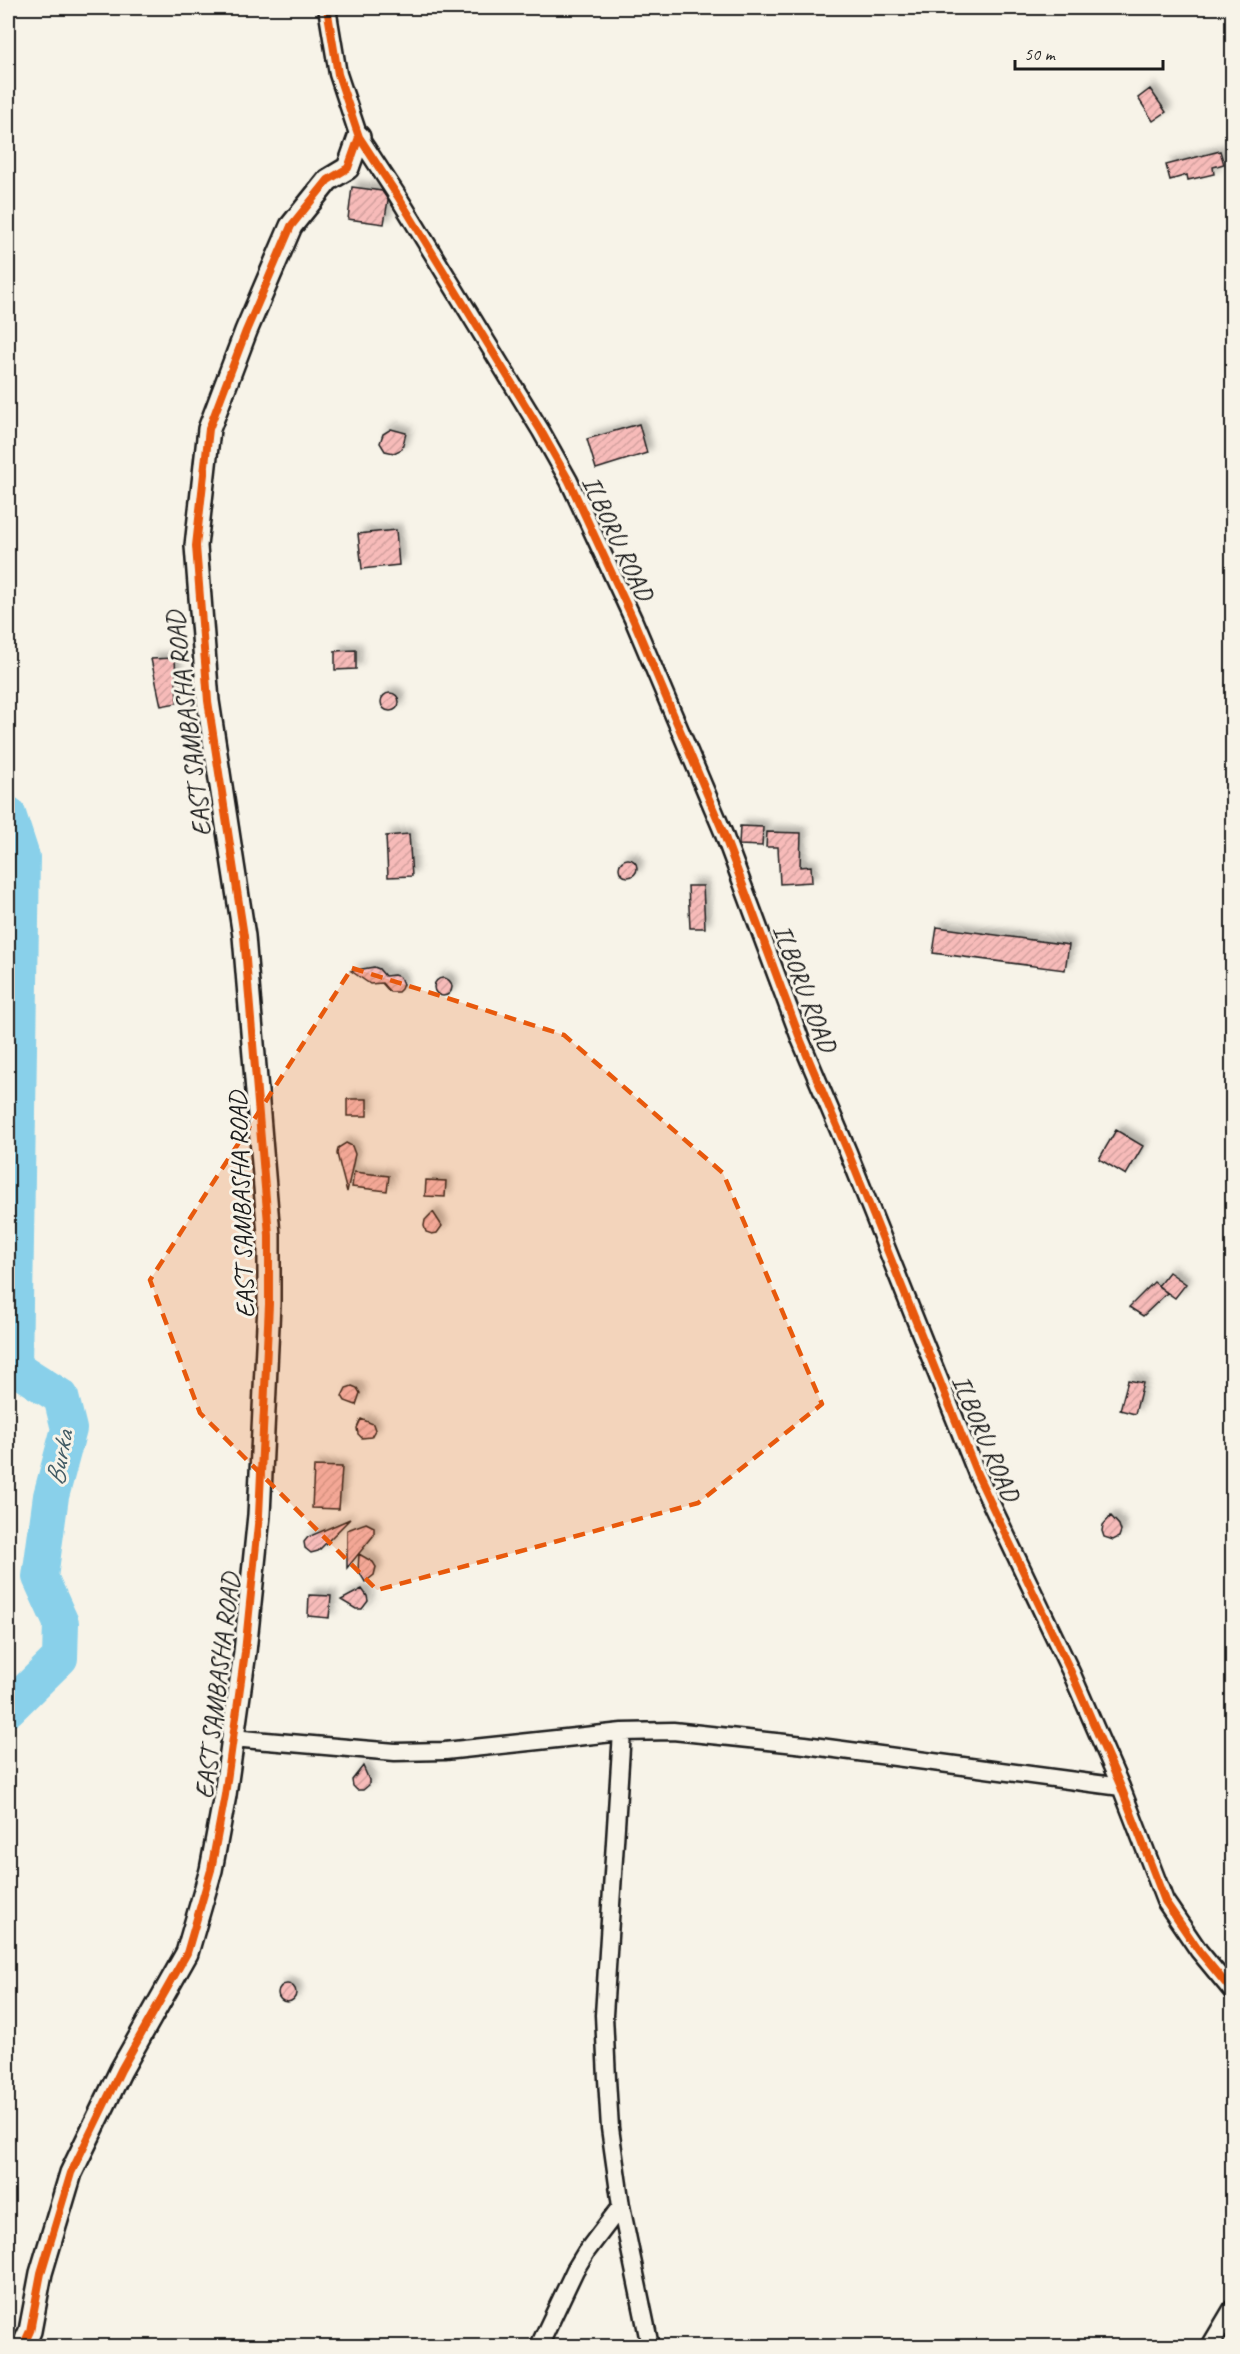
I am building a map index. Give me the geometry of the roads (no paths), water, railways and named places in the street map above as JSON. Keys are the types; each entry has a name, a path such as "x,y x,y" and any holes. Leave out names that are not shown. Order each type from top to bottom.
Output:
{"street":[{"name":"ILBORU ROAD","path":"327,8 338,74 346,103 360,137 541,431 569,481 623,598 723,832 801,1041 849,1152 977,1474 1050,1626 1120,1787 1165,1900 1199,1951 1233,1991"},
{"name":"EAST SAMBASHA ROAD","path":"23,2346 30,2331 41,2273 71,2173 121,2070 187,1953 211,1870 225,1795 245,1652 259,1515 269,1304 269,1235 244,936 208,701 196,546 209,429 246,331 291,226 328,180 348,168 360,137"},
{"path":"232,1738 365,1750 425,1752 622,1732 673,1731 1120,1787"},
{"path":"622,1732 604,2015 610,2128 621,2206 650,2346"},
{"path":"539,2346 575,2270 621,2206"},
{"path":"1210,2346 1233,2309"}],"waterway":[{"name":"Burka","path":"8,814 22,857 14,1367 61,1397 69,1429 51,1496 40,1577 61,1623 60,1658 8,1709"}]}
